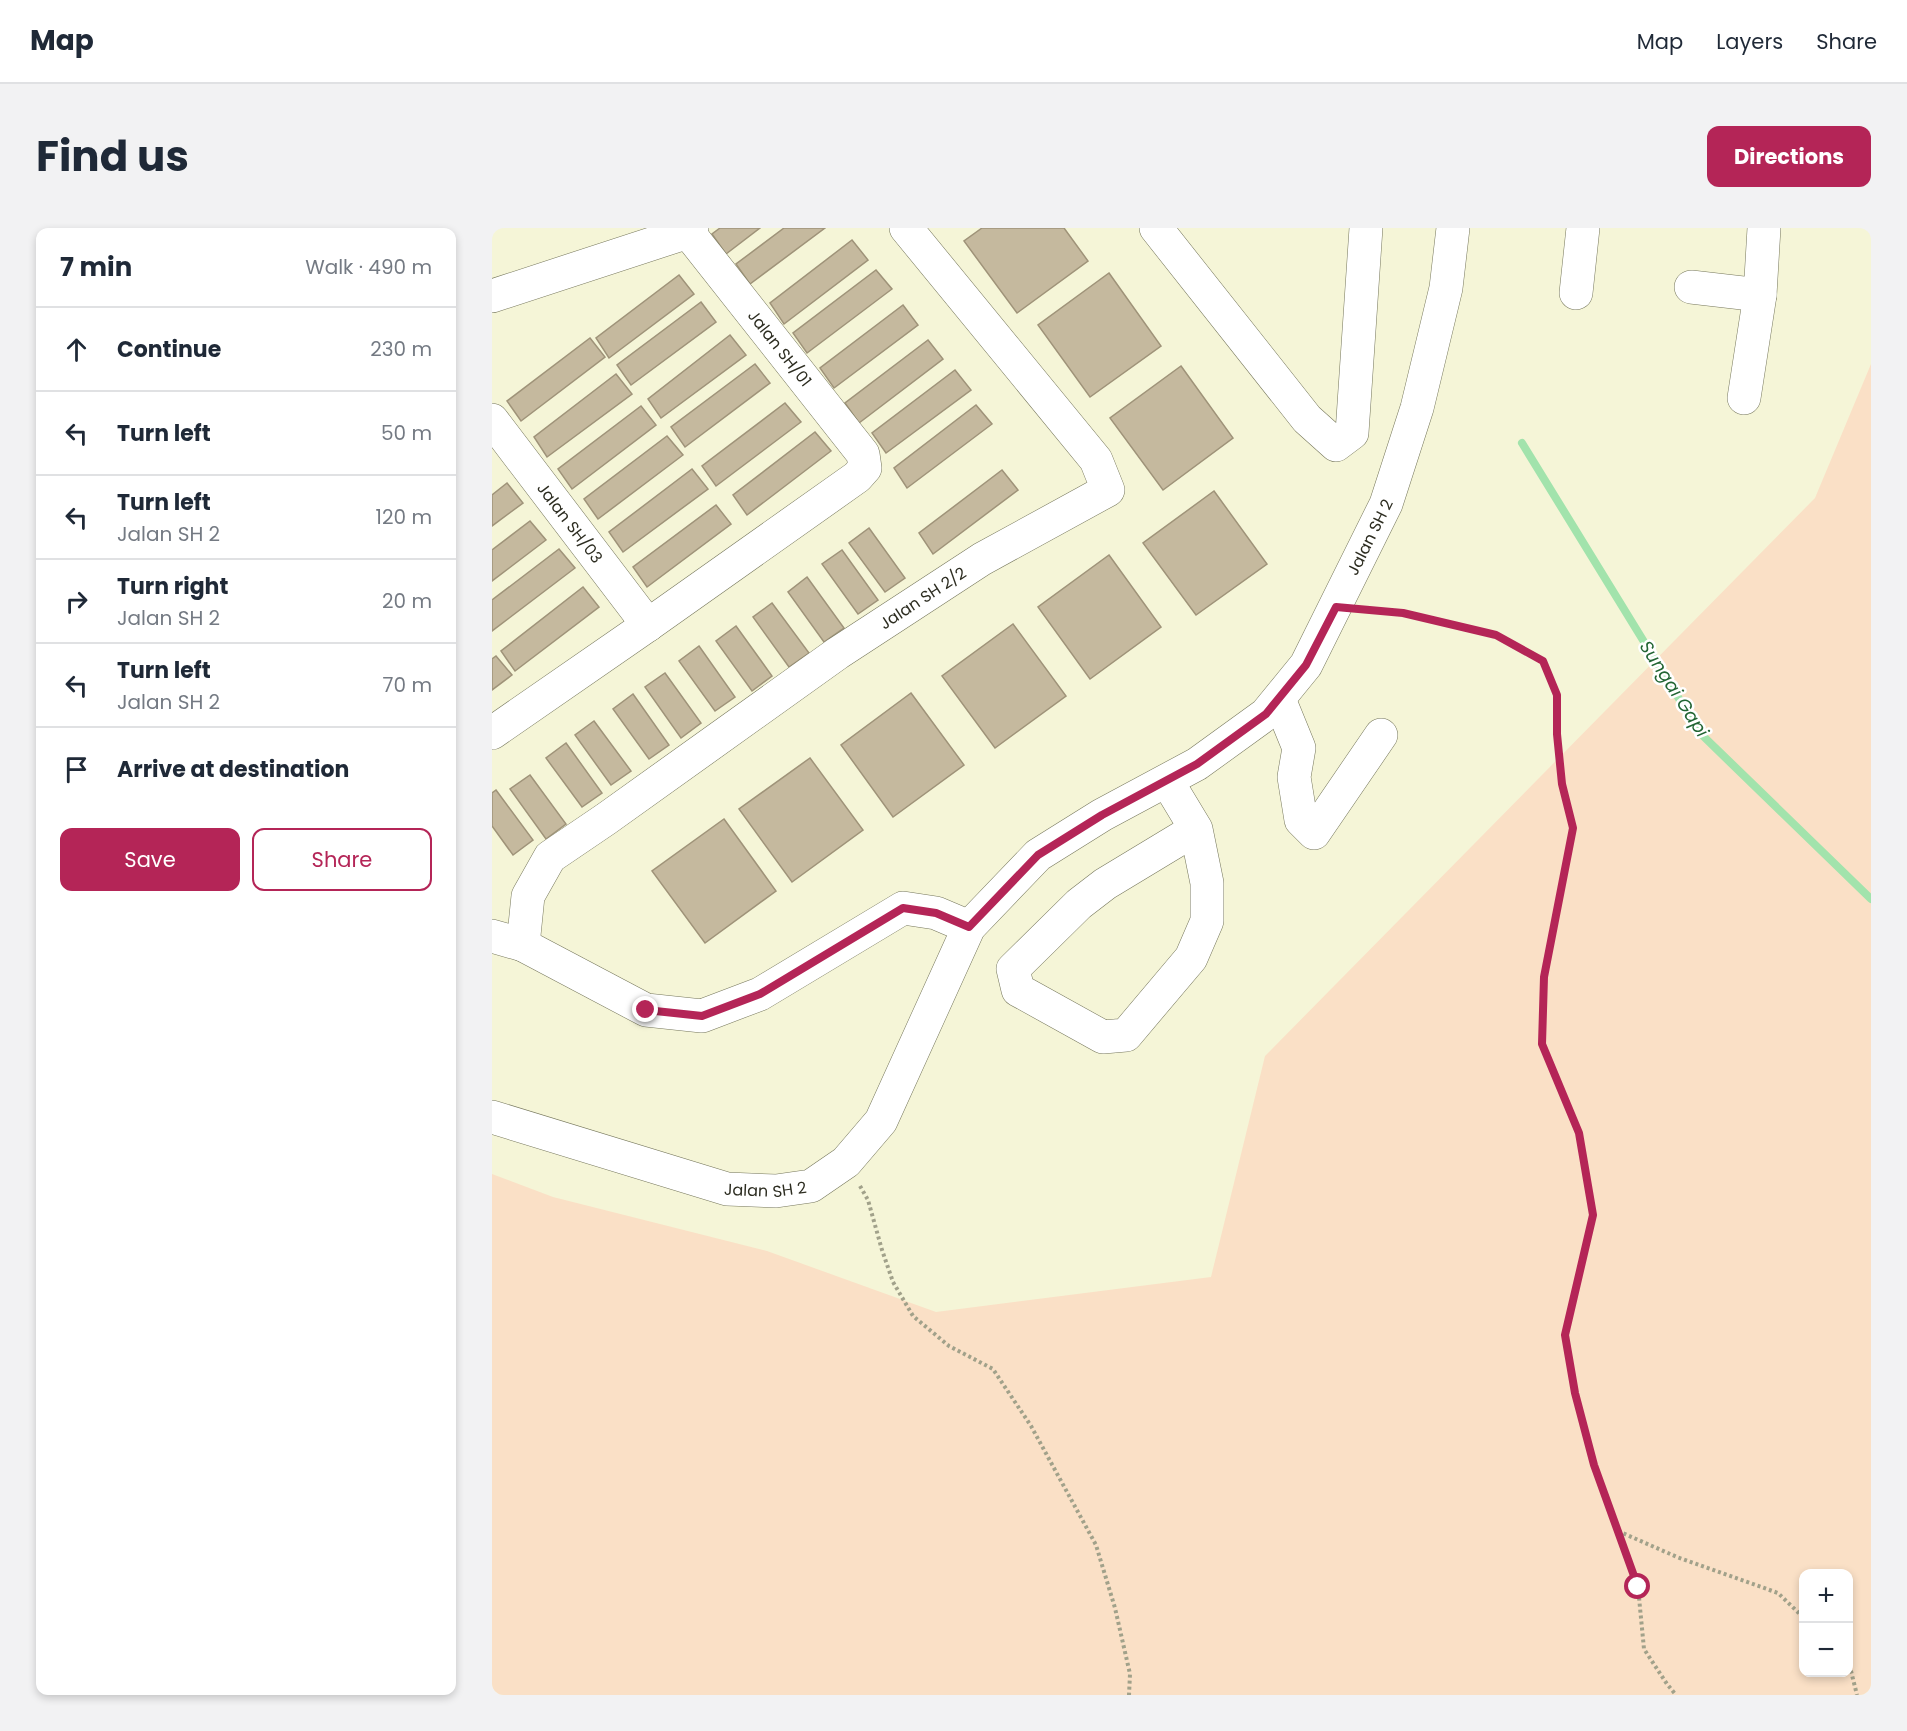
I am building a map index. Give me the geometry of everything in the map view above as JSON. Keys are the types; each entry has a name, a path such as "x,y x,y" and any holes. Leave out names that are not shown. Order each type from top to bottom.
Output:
{"street":[{"name":"Jalan SH 2/2","path":"523,945 528,896 550,857 838,652 982,560 1108,490 1096,460 906,228"},
{"path":"1156,228 1306,419 1336,445 1352,433 1366,228"},
{"name":"Jalan SH 2","path":"492,1117 727,1189 776,1191 811,1186 846,1162 881,1121 969,927 1038,855 1102,815 1197,764 1266,714 1306,665 1386,504 1417,408 1446,288 1453,228"},
{"path":"1576,293 1583,228"},
{"path":"1744,398 1760,295 1764,228"},
{"path":"492,296 690,230"},
{"name":"Jalan SH/01","path":"648,625 857,477 865,468 863,454 690,230"},
{"path":"1691,286 1760,295"},
{"name":"Jalan SH/03","path":"492,420 648,625"},
{"path":"492,733 648,625"},
{"path":"1279,699 1299,748 1294,777 1301,820 1314,833 1381,735"},
{"path":"1167,781 1196,829 1207,883 1207,921 1191,958 1126,1035 1103,1037 1017,990 1013,969 1079,904 1104,884 1196,829"},
{"path":"492,936 523,945 646,1010 702,1016 760,994 903,908 936,913 969,927"}],"path":[{"path":"1336,607 1403,613 1496,635 1543,661 1557,695 1557,734 1562,784 1573,828 1544,977 1542,1044 1579,1133 1593,1215 1565,1335 1575,1393 1594,1465 1638,1587 1644,1648 1676,1695"},
{"path":"846,1162 868,1200 893,1282 913,1316 949,1346 993,1369 1031,1426 1096,1545 1115,1608 1130,1674 1129,1695"},
{"path":"1618,1531 1677,1557 1778,1593 1799,1614"},
{"path":"1852,1677 1857,1695"}],"shaded area":[{"path":"1871,364 1871,1695 492,1695 492,1174 553,1197 767,1251 936,1312 1211,1277 1265,1056 1815,498"}],"building":[{"path":"720,228 760,228 726,254 712,234"},
{"path":"784,228 825,228 750,284 736,264"},
{"path":"982,228 1064,228 1088,261 1017,313 964,241"},
{"path":"852,240 868,260 784,324 770,303"},
{"path":"876,270 892,289 807,353 793,333"},
{"path":"1109,273 1161,346 1090,397 1038,325"},
{"path":"679,275 694,294 609,358 596,338"},
{"path":"701,302 716,322 631,385 617,365"},
{"path":"903,305 918,325 834,388 820,368"},
{"path":"730,335 746,355 661,418 648,399"},
{"path":"590,338 605,357 521,421 507,401"},
{"path":"928,340 943,359 859,423 845,403"},
{"path":"755,364 770,383 685,447 671,427"},
{"path":"1181,366 1233,438 1163,490 1110,418"},
{"path":"955,370 971,390 886,453 872,433"},
{"path":"616,374 632,394 547,457 534,437"},
{"path":"785,403 801,422 716,486 702,466"},
{"path":"976,405 992,424 907,488 894,468"},
{"path":"641,406 656,425 572,489 558,469"},
{"path":"815,432 831,451 747,515 733,495"},
{"path":"667,436 683,455 598,519 584,499"},
{"path":"692,469 708,489 623,552 609,532"},
{"path":"1002,470 1018,490 933,554 919,533"},
{"path":"507,483 523,503 492,526 492,495"},
{"path":"1214,491 1267,564 1196,615 1143,543"},
{"path":"716,505 731,524 647,587 633,567"},
{"path":"530,521 546,540 492,581 492,550"},
{"path":"869,528 905,578 885,592 849,543"},
{"path":"559,549 575,568 492,631 492,600"},
{"path":"842,550 878,600 858,614 822,564"},
{"path":"1109,555 1161,627 1090,679 1038,607"},
{"path":"807,577 844,628 824,642 788,592"},
{"path":"583,587 599,607 515,671 501,651"},
{"path":"772,603 809,653 789,667 753,617"},
{"path":"1013,624 1066,696 995,748 942,676"},
{"path":"736,626 772,676 752,691 716,641"},
{"path":"699,646 735,697 715,711 679,661"},
{"path":"496,656 512,675 492,690 492,659"},
{"path":"665,673 701,723 681,738 645,687"},
{"path":"911,693 964,765 893,817 841,745"},
{"path":"633,694 669,745 649,759 613,709"},
{"path":"594,721 631,771 611,785 575,735"},
{"path":"566,743 602,793 582,807 546,758"},
{"path":"810,758 863,830 792,882 739,809"},
{"path":"530,775 566,824 546,839 510,789"},
{"path":"496,790 533,840 513,855 492,826 492,793"},
{"path":"724,819 776,891 705,943 652,871"}],"waterway":[{"name":"Sungai Gapi","path":"1522,443 1700,733 1871,899"}],"route":[{"path":"646,1010 702,1016 760,994 903,908 936,913 969,927 1038,855 1102,815 1197,764 1266,714 1306,665 1336,607 1403,613 1496,635 1543,661 1557,695 1557,734 1562,784 1573,828 1544,977 1542,1044 1579,1133 1593,1215 1565,1335 1575,1393 1594,1465 1638,1587"}]}
